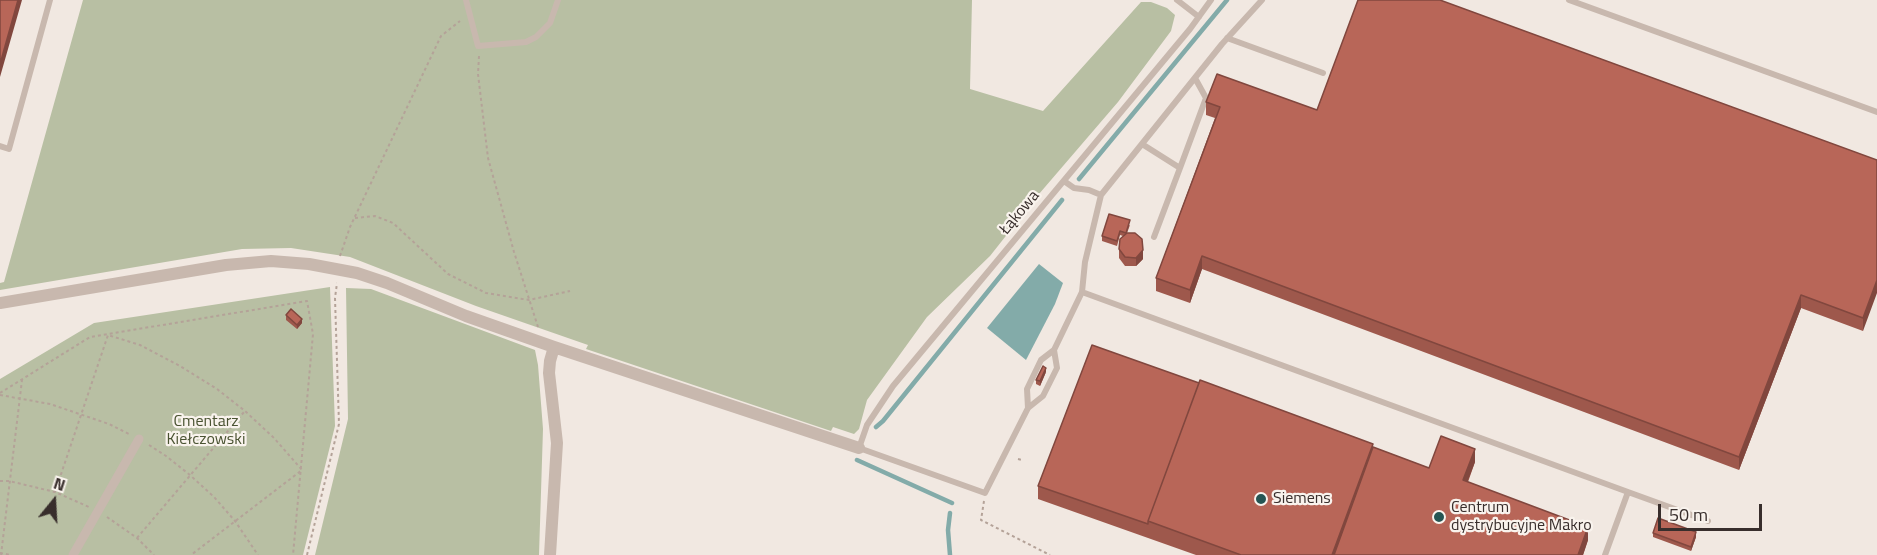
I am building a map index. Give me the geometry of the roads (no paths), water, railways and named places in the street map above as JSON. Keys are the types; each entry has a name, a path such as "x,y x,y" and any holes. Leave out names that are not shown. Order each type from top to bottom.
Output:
{"street":[{"path":"0,303 226,265 272,261 339,269 387,283 465,316 554,347 859,448"},
{"path":"550,555 557,442 549,373 554,347"},
{"path":"73,555 139,439"}],"lane":[{"path":"0,146 9,148 50,0"},
{"path":"466,0 478,46 526,42 536,37 550,23 558,0"},
{"path":"1177,0 1199,17"},
{"name":"Łąkowa","path":"859,448 867,425 893,386 1212,0"},
{"path":"1028,408 1027,389 1041,360 1054,350 1082,292 1085,262 1101,195 1227,38 1262,0"},
{"path":"1569,0 1877,112"},
{"path":"1227,38 1323,73"},
{"path":"1154,237 1206,98 1195,78"},
{"path":"1142,144 1180,168"},
{"path":"1064,181 1074,188 1089,190 1101,195"},
{"path":"1082,292 1708,521"},
{"path":"859,448 985,493 1028,408 1043,396 1057,368 1054,350"},
{"path":"1605,555 1628,492"}],"water":[{"path":"1039,264 1063,283 1055,304 1026,360 987,328"}],"waterway":[{"path":"1079,179 1227,0"},
{"path":"876,427 1062,200"},
{"path":"857,460 952,503"},
{"path":"950,513 948,530 950,555"}],"place":[{"name":"Siemens","path":"1261,499"},
{"name":"Centrum dystrybucyjne Makro","path":"1439,517"}],"park label":[{"name":"Cmentarz Kiełczowski","path":"206,431"}]}
